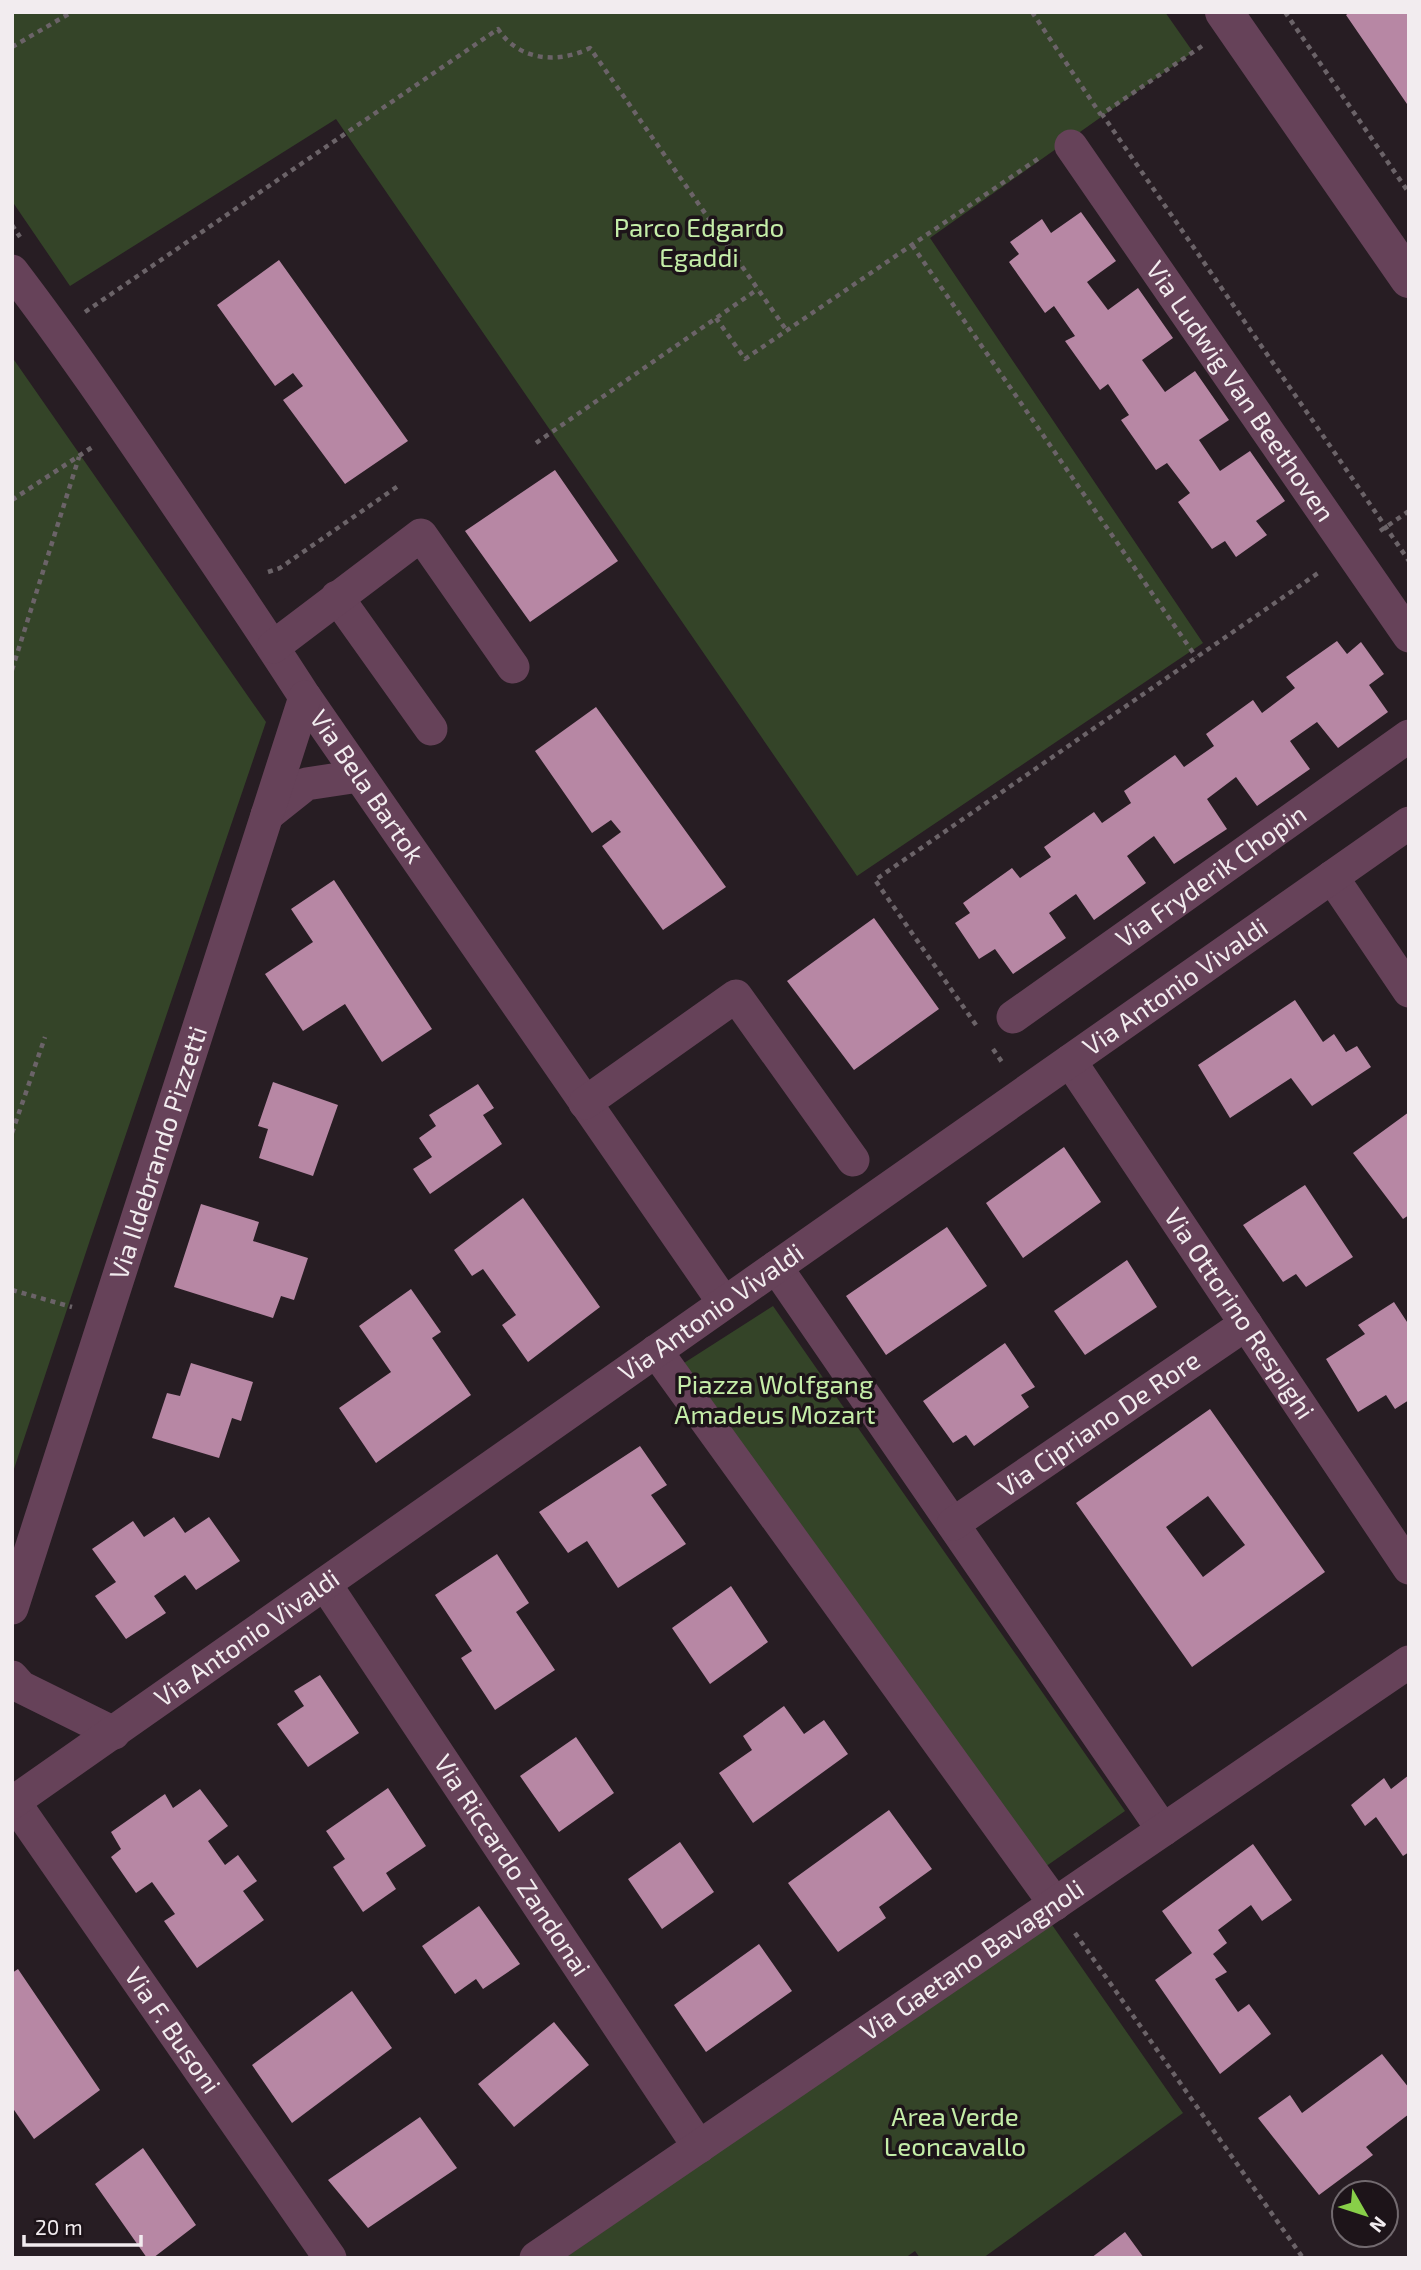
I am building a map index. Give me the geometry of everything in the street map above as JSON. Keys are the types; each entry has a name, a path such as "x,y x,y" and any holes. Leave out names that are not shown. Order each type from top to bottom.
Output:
{"street":[{"path":"1213,25 1409,279"},
{"name":"Via Ludwig Van Beethoven","path":"1058,150 1409,636"},
{"name":"Via Bela Bartok","path":"19,258 73,353 305,697 724,1303"},
{"path":"273,647 421,535 513,667"},
{"path":"337,597 431,729"},
{"name":"Via Ildebrando Pizzetti","path":"12,1608 305,697"},
{"name":"Via Fryderik Chopin","path":"1013,1017 1409,736"},
{"path":"267,815 306,783 359,776"},
{"name":"Via Antonio Vivaldi","path":"13,1803 1409,823"},
{"path":"1332,877 1409,990"},
{"path":"585,1103 736,996 853,1160"},
{"name":"Via Ottorino Respighi","path":"1069,1061 1409,1568"},
{"path":"776,1267 1163,1830"},
{"name":"Via Cipriano De Rore","path":"953,1524 1246,1324"},
{"path":"656,1352 1055,1904"},
{"name":"Via Riccardo Zandonai","path":"325,1584 699,2147"},
{"name":"Via Gaetano Bavagnoli","path":"536,2258 1409,1662"},
{"path":"12,1677 21,1687 114,1732"},
{"name":"Via F. Busoni","path":"13,1803 330,2258"}],"path":[{"path":"12,47 72,12"},
{"path":"1032,12 1409,561"},
{"path":"1285,12 1409,193"},
{"path":"1093,120 1204,45 1213,25"},
{"path":"76,318 498,29 516,47 540,57 560,58 590,48 787,331"},
{"path":"716,318 746,359 912,245 1058,150"},
{"path":"12,225 19,258"},
{"path":"912,245 1196,657"},
{"path":"536,443 758,289"},
{"path":"12,500 79,457 12,670"},
{"path":"262,572 279,568 401,484"},
{"path":"983,1035 875,880 1409,512"},
{"path":"12,1132 45,1037"},
{"path":"991,1046 1007,1069"},
{"path":"12,1290 106,1317"},
{"path":"1055,1904 1303,2258"}],"green space":[{"name":"Parco Edgardo Egaddi","path":"12,12 1165,12 1193,52 930,238 1203,643 857,876 336,119 70,286 12,201"},
{"path":"12,357 266,722 12,1475"},
{"name":"Piazza Wolfgang Amadeus Mozart","path":"773,1306 1125,1811 1045,1867 684,1363"},
{"name":"Area Verde Leoncavallo","path":"1050,1922 1183,2113 983,2258 920,2258 915,2251 905,2258 565,2258"}],"building":[{"path":"1350,12 1409,12 1407,104 1346,15"},
{"path":"1081,212 1116,261 1087,282 1108,310 1138,288 1173,338 1142,360 1165,392 1195,371 1229,420 1199,440 1220,471 1250,451 1285,501 1256,521 1267,535 1236,557 1225,541 1212,549 1178,502 1190,493 1167,463 1156,470 1121,420 1129,415 1108,384 1100,390 1065,341 1075,336 1054,306 1045,313 1009,262 1019,254 1010,242 1042,219 1051,233"},
{"path":"279,260 408,441 345,484 283,400 303,386 293,373 275,386 217,305"},
{"path":"555,470 618,561 530,622 465,531"},
{"path":"1337,641 1347,654 1361,642 1384,674 1369,685 1388,712 1338,748 1317,722 1290,741 1310,769 1257,806 1236,777 1207,799 1227,829 1174,864 1154,836 1127,856 1146,883 1094,920 1076,894 1049,913 1066,938 1013,974 995,949 979,959 955,923 970,913 963,903 1012,868 1020,878 1051,857 1044,847 1094,812 1102,823 1131,803 1124,791 1175,755 1184,767 1214,746 1206,734 1253,700 1262,713 1295,688 1286,677"},
{"path":"596,707 726,887 663,930 602,846 621,832 611,820 592,833 535,751"},
{"path":"334,880 432,1029 382,1062 345,1004 303,1031 265,974 313,942 291,909"},
{"path":"874,918 939,1009 854,1070 787,981"},
{"path":"1295,1000 1323,1042 1334,1034 1346,1052 1357,1046 1371,1067 1312,1106 1291,1078 1230,1118 1198,1065"},
{"path":"273,1082 338,1105 313,1176 259,1158 268,1129 258,1126"},
{"path":"478,1084 494,1108 483,1115 502,1144 430,1194 413,1169 432,1157 419,1138 436,1126 429,1115"},
{"path":"1409,1112 1409,1215 1403,1219 1353,1153"},
{"path":"1064,1147 1101,1202 1023,1258 986,1203"},
{"path":"1305,1185 1353,1257 1306,1287 1296,1274 1283,1282 1243,1225"},
{"path":"523,1198 600,1307 528,1362 502,1325 516,1315 483,1269 472,1276 454,1250"},
{"path":"201,1204 259,1222 253,1241 308,1258 294,1300 281,1296 273,1318 174,1287"},
{"path":"947,1227 987,1286 886,1355 846,1296"},
{"path":"1127,1260 1157,1307 1085,1355 1054,1311"},
{"path":"411,1289 441,1332 432,1338 471,1395 376,1463 339,1408 391,1372 359,1326"},
{"path":"1394,1302 1409,1325 1409,1400 1395,1409 1386,1395 1358,1412 1326,1359 1365,1334 1358,1325"},
{"path":"1005,1343 1035,1387 1021,1395 1029,1407 974,1446 966,1435 953,1443 923,1401"},
{"path":"191,1363 253,1382 241,1421 232,1418 219,1458 152,1438 167,1393 180,1396"},
{"path":"1210,1409 1325,1572 1192,1667 1076,1503","holes":["1208,1496 1245,1545 1203,1577 1166,1527"]},
{"path":"640,1446 667,1485 651,1495 686,1544 618,1588 587,1541 568,1553 539,1512"},
{"path":"174,1517 185,1533 209,1517 240,1561 196,1590 185,1575 154,1596 166,1613 126,1639 95,1596 116,1582 92,1549 133,1521 144,1537"},
{"path":"497,1554 529,1603 516,1612 555,1670 495,1710 461,1658 472,1651 435,1595"},
{"path":"731,1586 768,1642 710,1684 672,1628"},
{"path":"320,1675 359,1733 308,1767 277,1724 304,1706 294,1691"},
{"path":"784,1706 804,1734 824,1720 848,1754 753,1823 719,1773 752,1750 743,1736"},
{"path":"576,1737 614,1793 559,1832 520,1776"},
{"path":"1409,1775 1409,1852 1403,1856 1376,1817 1365,1826 1351,1805 1384,1778 1391,1789"},
{"path":"388,1788 426,1846 386,1873 396,1889 363,1912 333,1867 345,1859 326,1831"},
{"path":"200,1789 228,1826 208,1841 225,1865 238,1855 257,1881 243,1891 264,1920 197,1968 164,1921 175,1914 152,1882 136,1893 111,1857 121,1849 111,1832 165,1794 173,1808"},
{"path":"889,1810 932,1869 879,1907 886,1918 838,1952 788,1883"},
{"path":"680,1842 714,1892 662,1929 628,1879"},
{"path":"1253,1844 1292,1900 1262,1921 1251,1905 1218,1930 1227,1943 1213,1954 1227,1972 1215,1979 1238,2012 1249,2004 1271,2034 1220,2074 1155,1980 1192,1953 1162,1911"},
{"path":"479,1906 520,1964 483,1989 476,1979 455,1994 422,1946"},
{"path":"759,1944 792,1991 706,2052 674,2005"},
{"path":"18,1969 100,2090 34,2139 12,2107 12,1973"},
{"path":"352,1991 392,2048 292,2123 252,2065"},
{"path":"554,2022 589,2065 514,2127 478,2084"},
{"path":"1382,2054 1409,2088 1409,2114 1366,2147 1373,2155 1341,2179 1330,2179 1330,2187 1319,2195 1258,2118 1290,2095 1302,2113"},
{"path":"420,2117 457,2168 368,2228 328,2180"},
{"path":"143,2148 196,2225 153,2258 147,2258 95,2184"},
{"path":"1125,2232 1144,2258 1091,2258"}]}
